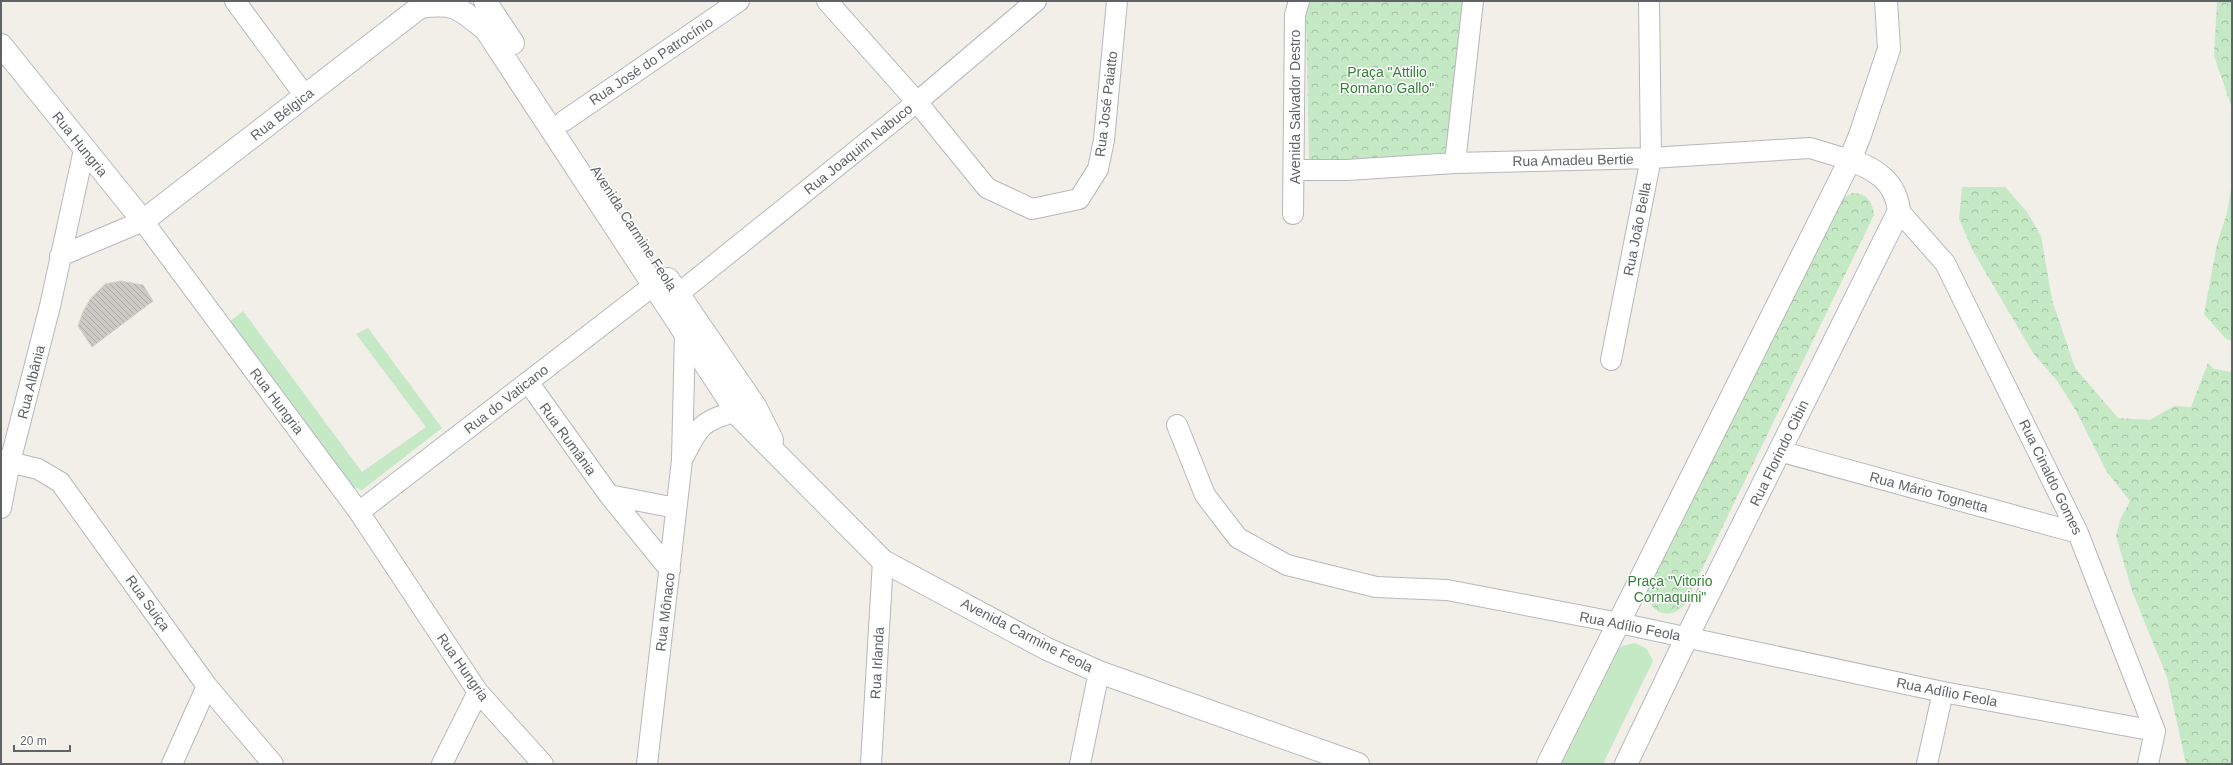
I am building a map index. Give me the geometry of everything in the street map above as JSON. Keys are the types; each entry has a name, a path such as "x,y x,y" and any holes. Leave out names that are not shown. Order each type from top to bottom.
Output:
{"main road":[{"name":"Avenida Carmine Feola","path":"485,1 678,294 755,406 781,457"},
{"path":"1548,764 1850,160 1889,50 1886,1"},
{"name":"Rua Bélgica","path":"143,221 423,4 445,4 463,11 486,30"},
{"name":"Avenida Carmine Feola","path":"486,30 736,411 883,561 1047,649 1099,672 1358,764"},
{"name":"Rua Hungria","path":"1,45 84,150 143,221"},
{"path":"1850,160 1869,167 1890,184 1898,197 1899,211"},
{"name":"Rua Florindo Cibin","path":"1626,764 1687,637 1899,211"}],"street":[{"path":"235,1 305,96"},
{"name":"Rua José do Patrocínio","path":"564,121 738,1"},
{"path":"827,1 917,102"},
{"name":"Rua Joaquim Nabuco","path":"678,294 917,102 1036,1"},
{"name":"Rua José Paiatto","path":"917,102 987,188 1032,209 1079,200 1098,169 1104,140 1117,1"},
{"name":"Avenida Salvador Destro","path":"1293,214 1295,170 1295,15 1299,1"},
{"path":"1455,163 1473,1"},
{"name":"Rua João Bella","path":"1610,360 1651,158 1649,1"},
{"name":"Rua Amadeu Bertie","path":"1295,170 1347,170 1455,163 1651,158 1810,148 1850,160"},
{"name":"Rua Albânia","path":"1,508 5,461 50,306 84,150"},
{"name":"Rua Cinaldo Gomes","path":"1899,211 1945,262 2078,533 2155,731"},
{"path":"60,256 143,221"},
{"name":"Rua Hungria","path":"143,221 359,512 478,692 543,764"},
{"name":"Rua do Vaticano","path":"359,512 654,285"},
{"name":"Rua Mônaco","path":"647,764 682,460 684,332"},
{"name":"Rua Rumânia","path":"528,382 609,495 670,570"},
{"name":"Rua Mônaco","path":"682,460 697,430 705,423 736,411"},
{"name":"Rua Adílio Feola","path":"1177,425 1205,495 1238,538 1288,564 1376,587 1447,590 1619,623 1943,692 2155,731"},
{"name":"Rua Mário Tognetta","path":"1779,451 2078,533"},
{"name":"Rua Suiça","path":"5,461 38,469 60,482 207,686 273,764"},
{"path":"609,495 676,508"},
{"name":"Rua Irlanda","path":"871,764 883,561"},
{"path":"1080,764 1099,672"},
{"path":"172,764 207,686"},
{"path":"442,764 478,692"},
{"path":"1927,764 1943,692"},
{"path":"2148,764 2155,731"}],"green space":[{"name":"Praça \"Attilio Romano Gallo\"","path":"1310,1 1476,1 1455,163 1309,163 1306,14"},
{"path":"2217,1 2232,1 2232,108 2214,56"},
{"path":"2232,183 2232,341 2226,339 2204,314 2217,244 2227,213"},
{"path":"1962,187 2005,187 2027,212 2041,236 2052,300 2075,368 2118,418 2150,420 2174,406 2191,407 2208,363 2214,369 2232,372 2232,764 2186,764 2167,677 2132,591 2116,536 2120,520 2130,501 2107,472 2076,411 2058,382 2033,353 1973,251 1959,219"},
{"name":"Praça \"Vitorio Cornaquini\"","path":"1852,193 1861,194 1868,199 1872,206 1874,215 1685,604 1673,612 1662,613 1652,606 1647,592 1842,199"},
{"path":"243,311 362,472 426,427 356,334 368,328 442,428 362,490 351,486 227,324"},
{"path":"1635,643 1647,649 1653,661 1603,764 1560,764 1617,651 1622,646"}],"building":[{"path":"121,281 143,285 153,301 92,347 78,326 83,312 91,298 105,284"}]}
